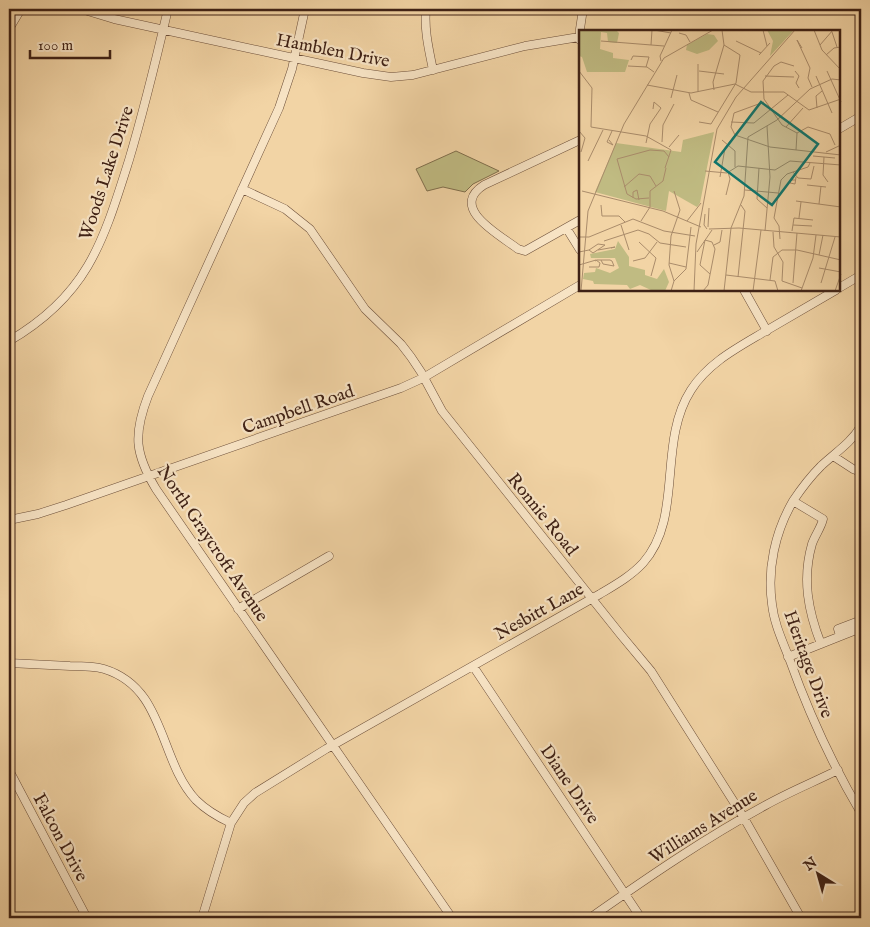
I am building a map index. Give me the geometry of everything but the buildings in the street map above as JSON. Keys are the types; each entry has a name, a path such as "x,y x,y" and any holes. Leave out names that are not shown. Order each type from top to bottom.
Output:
{"street":[{"path":"9,29 21,9"},
{"name":"Hamblen Drive","path":"81,9 114,19 163,30 390,77 433,70 524,46 579,39"},
{"name":"Woods Lake Drive","path":"9,341 30,328 62,301 84,272 99,246 113,211 130,157 168,9"},
{"name":"North Graycroft Avenue","path":"305,9 294,58 279,108 144,408 138,428 138,451 148,476 452,918"},
{"path":"426,9 425,22 433,70"},
{"path":"581,30 583,9"},
{"path":"840,128 861,116"},
{"path":"579,140 484,185 476,190 472,196 471,205 473,213 480,220 518,249 525,251 579,221"},
{"name":"Ronnie Road","path":"242,189 285,209 310,229 365,309 401,344 421,372 442,411 651,671 744,818 801,918"},
{"path":"567,229 579,248"},
{"name":"Nesbitt Lane","path":"840,287 861,275"},
{"name":"Campbell Road","path":"9,520 38,514 401,388 423,378 579,285"},
{"path":"745,291 767,331"},
{"name":"Nesbitt Lane","path":"202,918 231,824 244,803 254,792 592,598 633,572 650,554 659,537 665,516 670,462 677,420 690,392 703,375 720,360 834,291"},
{"name":"Heritage Drive","path":"861,426 849,442 812,477 794,501 779,534 770,581 773,614 788,657 812,717 861,812"},
{"path":"833,456 854,470 861,472"},
{"path":"794,501 823,519 812,543 806,582 809,610 821,644"},
{"path":"238,609 330,556"},
{"path":"840,636 838,629 859,621 861,622"},
{"path":"788,657 861,628"},
{"path":"9,663 97,668 115,673 129,681 139,689 148,702 187,789 205,808 231,824"},
{"name":"Diane Drive","path":"473,666 641,918"},
{"name":"Falcon Drive","path":"9,770 87,918"},
{"name":"Williams Avenue","path":"590,918 767,804 838,770"}],"shaded area":[{"path":"456,151 499,171 473,184 465,192 443,187 427,191 416,169"}]}
